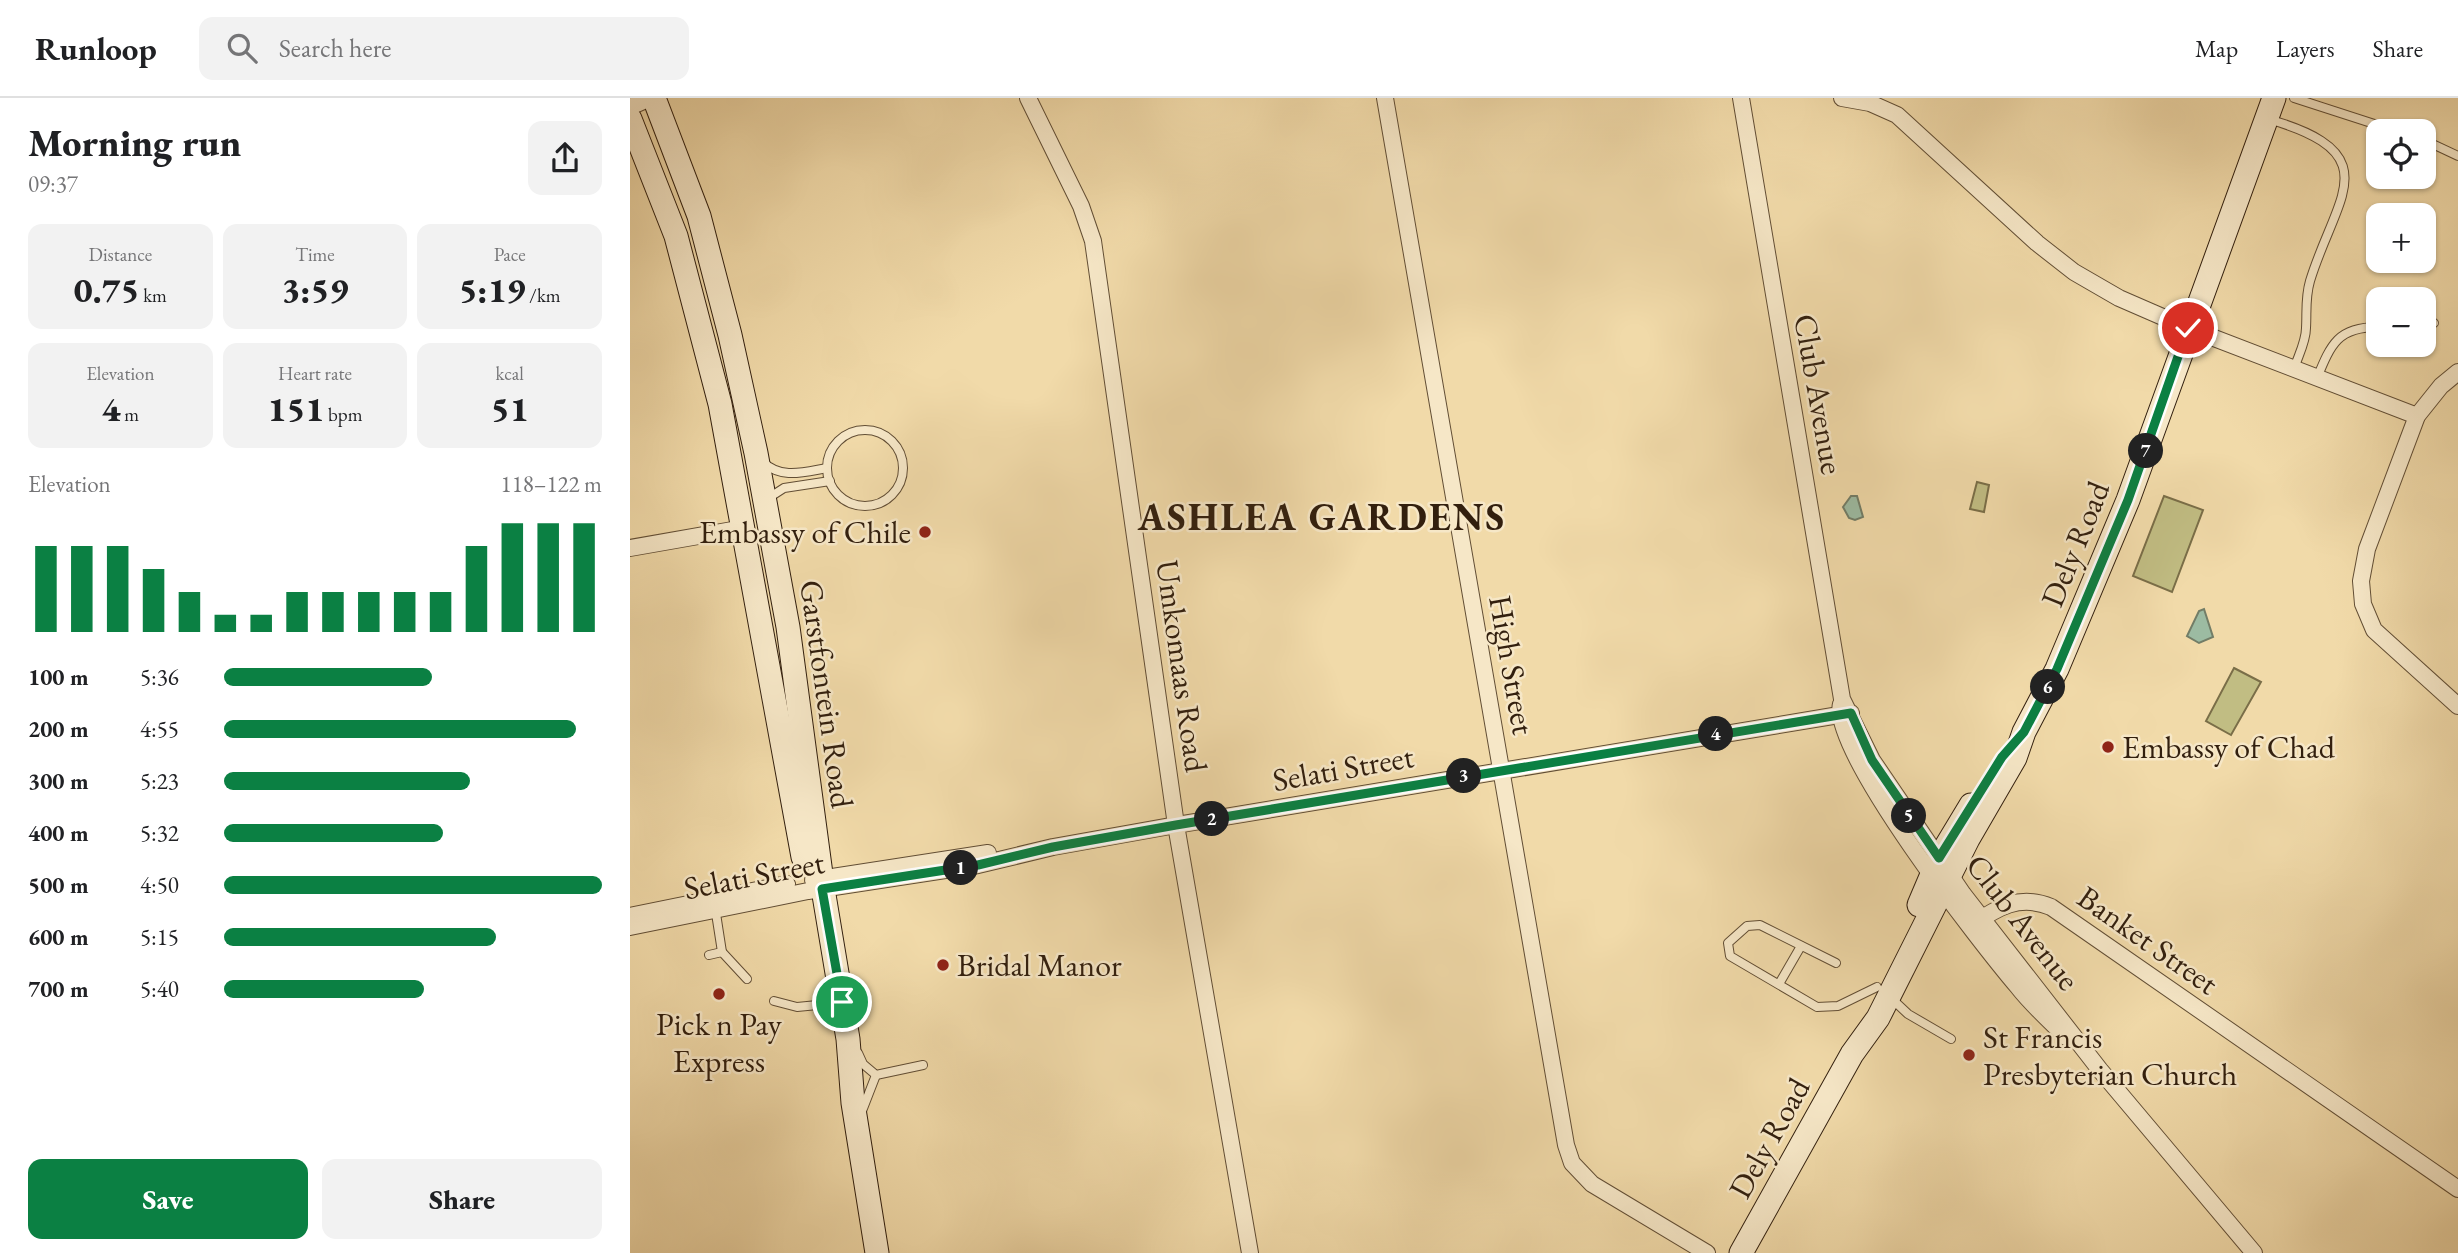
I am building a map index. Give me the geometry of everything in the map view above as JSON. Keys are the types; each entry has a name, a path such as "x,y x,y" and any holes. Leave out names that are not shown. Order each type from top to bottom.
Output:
{"main road":[{"name":"Garstfontein Road","path":"652,98 699,216 730,335 756,453 788,627 815,885"},
{"name":"Dely Road","path":"1741,1253 1852,1054 1867,1035 1883,992 1941,874 2002,757 2024,732 2057,669 2095,584 2128,500 2188,328 2270,108"},
{"name":"Garstfontein Road","path":"630,119 676,236 701,326 815,885 877,1253"}],"street":[{"path":"630,107 652,98"},
{"name":"Umkomaas Road","path":"1028,98 1081,205 1093,240 1176,825 1251,1253"},
{"name":"High Street","path":"1385,98 1566,1145 1572,1163 1591,1184 1707,1253"},
{"name":"Club Avenue","path":"1741,98 1844,709 1861,768 1977,922 2019,989 2100,1070 2254,1253"},
{"path":"1842,98 1870,103 1897,115 2037,243 2074,272 2119,298 2188,328 2417,416"},
{"path":"2458,372 2427,401 2417,416 2363,565 2363,604 2369,621 2382,640 2458,706"},
{"path":"630,548 744,528"},
{"name":"Selati Street","path":"630,916 714,904 1005,850 1053,847 1844,709"},
{"name":"Banket Street","path":"1977,922 2019,900 2029,900 2051,907 2458,1189"},
{"name":"Selati Street","path":"630,927 714,904"}],"lane":[{"path":"2294,98 2366,121"},
{"path":"2270,108 2316,135 2340,161 2346,184 2311,279 2305,306 2306,334 2294,369"},
{"path":"2436,145 2458,156"},
{"path":"2317,378 2330,349 2344,334 2357,328 2366,328"},
{"path":"862,430 884,435 893,442 903,461 903,473 894,493 875,505 853,504 843,499 830,481 827,468 834,447 851,433 862,430"},
{"path":"756,453 772,470 786,474 827,468"},
{"path":"765,500 779,489 830,481"},
{"path":"714,904 722,952 747,979"},
{"path":"1836,963 1760,925 1747,926 1728,943 1730,956 1817,1007 1829,1008 1883,992 1908,1014 1951,1040"},
{"path":"1779,984 1801,946"},
{"path":"709,955 722,952"},
{"path":"774,1001 797,1007 836,1006 859,1057 876,1075"},
{"path":"855,1114 876,1075 923,1065"}],"shaded area":[{"path":"1977,482 1989,485 1984,512 1970,509"},
{"path":"1851,496 1857,496 1863,517 1855,520 1849,518 1843,507"},
{"path":"2164,496 2203,510 2172,592 2133,576"},
{"path":"2204,609 2213,637 2199,643 2187,636 2199,611"},
{"path":"2234,668 2261,682 2231,735 2206,721"}],"place":[{"name":"Embassy of Chile","path":"925,532"},
{"name":"Embassy of Chad","path":"2108,747"},
{"name":"Bridal Manor","path":"943,965"},
{"name":"Pick n Pay Express","path":"719,994"},
{"name":"St Francis Presbyterian Church","path":"1969,1055"}],"district":[{"name":"ASHLEA GARDENS","path":"1322,516"}],"route":[{"path":"842,1002 822,889 978,865 1053,847 1501,769 1851,713 1872,760 1923,839 1939,858 2002,757 2024,732 2057,669 2095,584 2128,500 2188,328"}]}
